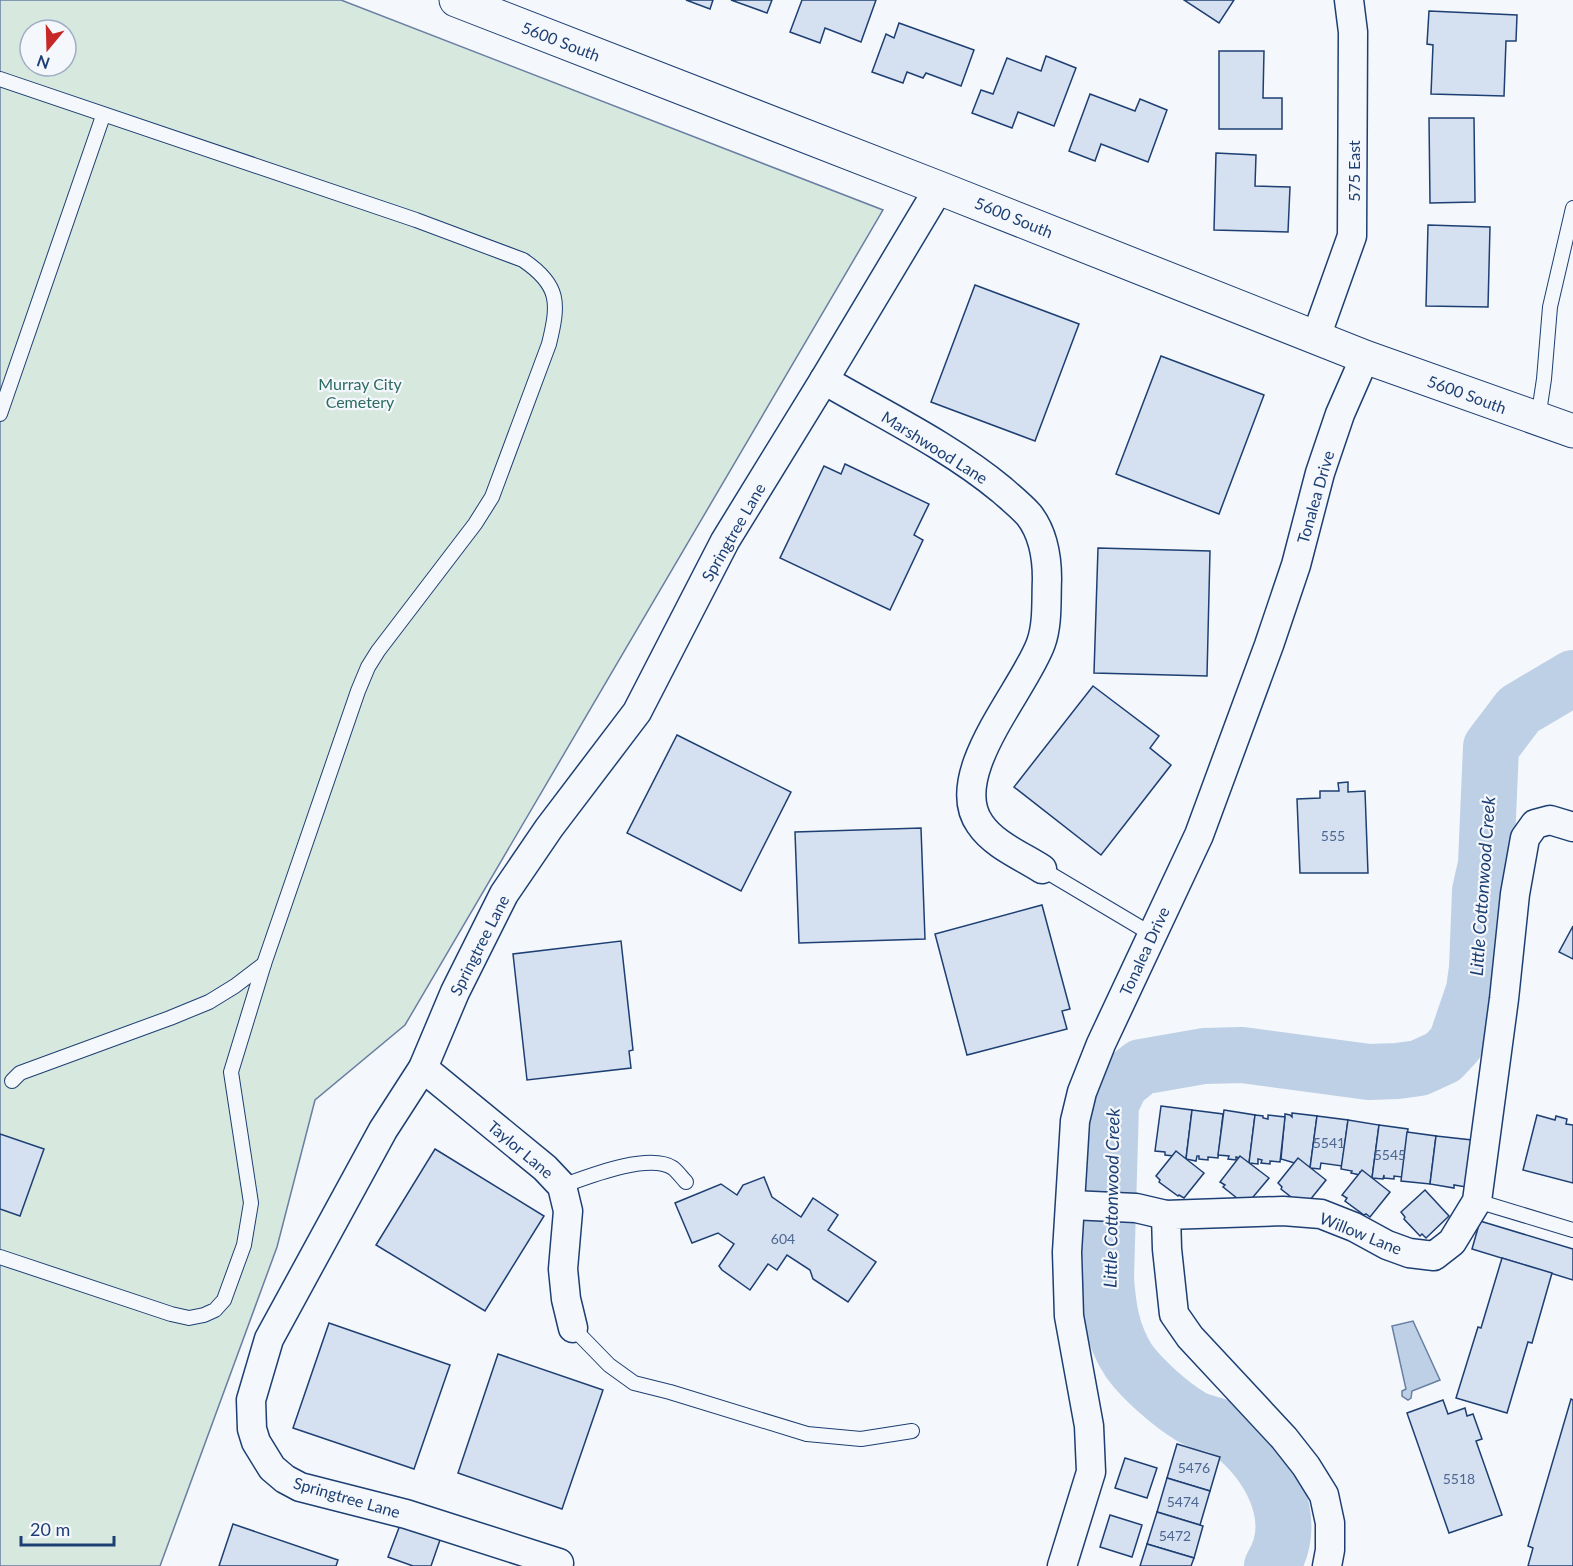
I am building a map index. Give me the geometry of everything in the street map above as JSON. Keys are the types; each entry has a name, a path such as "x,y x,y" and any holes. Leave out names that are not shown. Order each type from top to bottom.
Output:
{"street":[{"name":"5600 South","path":"456,0 1365,357 1573,431"},
{"name":"575 East","path":"1316,337 1352,236 1354,199 1353,32 1349,0"},
{"name":"Springtree Lane","path":"559,1563 406,1514 300,1487 285,1479 272,1468 256,1442 252,1429 251,1400 270,1339 383,1130 423,1068 455,992 504,894 549,828 637,712 725,541 939,188"},
{"name":"Tonalea Drive","path":"1062,1566 1091,1472 1089,1426 1069,1316 1067,1252 1082,1206 1075,1121 1082,1092 1101,1044 1199,835 1296,566 1320,473 1340,414 1365,357"},
{"name":"Marshwood Lane","path":"824,380 977,470 1020,506 1038,530 1047,566 1046,622 1042,641 988,738 974,775 971,794 973,810 980,825 998,842 1042,869"},
{"name":"Willow Lane","path":"1166,1215 1283,1211 1321,1214 1354,1227 1387,1245 1409,1253 1434,1256 1452,1242 1477,1201 1504,999 1515,894 1525,838 1535,824 1550,820 1573,827"},
{"name":"Taylor Lane","path":"423,1068 545,1168 562,1186 568,1211 563,1269 566,1299 573,1328"},
{"path":"1082,1206 1136,1208 1166,1215 1167,1250 1174,1314 1190,1337 1284,1438 1306,1466 1324,1495 1330,1523 1330,1550 1327,1566"}],"lane":[{"path":"0,79 103,116 416,220 523,260 538,270 550,284 555,304 555,321 549,344 492,497 475,524 368,667 264,964 231,1072 251,1203 244,1245 224,1300 215,1310 204,1316 189,1318 0,1257"},
{"path":"0,414 103,116"},
{"path":"1538,419 1550,307 1573,208"},
{"path":"1042,869 1153,935"},
{"path":"12,1081 20,1073 209,1002 264,964"},
{"path":"562,1186 616,1167 652,1163 672,1167 686,1182"},
{"path":"1477,1201 1573,1230"},
{"path":"573,1328 609,1365 634,1383 807,1434 861,1439 912,1431"}],"green space":[{"name":"Murray City Cemetery","path":"0,0 341,0 883,210 405,1025 315,1100 277,1247 160,1566 0,1566"}],"water":[{"path":"1413,1321 1440,1380 1412,1391 1411,1398 1408,1400 1402,1396 1402,1391 1406,1389 1392,1326"}],"building":[{"path":"686,0 713,0 710,9"},
{"path":"731,0 772,0 767,13"},
{"path":"802,0 876,0 861,42 825,28 820,43 790,32"},
{"path":"1184,0 1234,0 1219,23"},
{"path":"1429,11 1517,15 1516,41 1506,41 1504,96 1431,94 1433,45 1427,44"},
{"path":"899,23 974,50 961,86 926,73 923,78 907,72 903,83 872,72 886,34 894,38"},
{"path":"1219,51 1264,51 1263,98 1282,98 1282,129 1219,129"},
{"path":"1046,56 1076,68 1054,126 1018,112 1012,128 972,113 981,90 993,94 1007,58 1041,71"},
{"path":"1090,94 1135,111 1140,99 1167,110 1148,162 1101,144 1095,161 1069,151"},
{"path":"1429,118 1474,118 1475,202 1430,203"},
{"path":"1216,153 1256,155 1255,186 1290,187 1288,232 1214,230"},
{"path":"1428,225 1490,227 1488,307 1426,306"},
{"path":"975,285 1079,324 1035,441 931,402"},
{"path":"1161,356 1264,395 1219,514 1116,474"},
{"path":"845,464 929,504 914,535 923,540 890,610 780,558 824,466 841,474"},
{"path":"1098,548 1210,551 1207,676 1094,673"},
{"path":"1093,686 1159,736 1150,748 1171,765 1101,855 1014,787"},
{"path":"677,735 791,792 741,891 627,833"},
{"path":"1348,782 1348,792 1365,791 1368,873 1300,873 1297,799 1320,798 1320,791 1339,791 1338,783"},
{"path":"921,828 925,939 799,943 795,832"},
{"path":"1042,905 1070,1009 1062,1011 1067,1029 967,1055 935,934"},
{"path":"1573,926 1573,959 1559,952"},
{"path":"621,941 633,1050 629,1051 631,1068 527,1080 513,954"},
{"path":"1161,1106 1192,1110 1186,1159 1175,1158 1176,1153 1174,1156 1155,1151"},
{"path":"1192,1110 1223,1114 1218,1158 1208,1157 1208,1160 1199,1159 1197,1156 1196,1161 1186,1159"},
{"path":"1224,1110 1255,1115 1249,1163 1239,1162 1240,1158 1228,1159 1229,1156 1218,1155"},
{"path":"1292,1113 1317,1116 1310,1168 1301,1166 1302,1162 1298,1161 1298,1164 1281,1159 1285,1114 1292,1117"},
{"path":"1255,1115 1268,1119 1268,1115 1285,1117 1280,1162 1261,1163 1262,1160 1258,1159 1258,1164 1249,1163"},
{"path":"1537,1115 1555,1120 1556,1116 1567,1119 1566,1124 1573,1125 1573,1183 1523,1170"},
{"path":"1317,1116 1348,1120 1342,1166 1321,1163 1320,1169 1310,1168"},
{"path":"1348,1120 1379,1125 1372,1178 1362,1176 1362,1172 1360,1175 1341,1169"},
{"path":"1379,1125 1408,1129 1402,1177 1384,1178 1384,1175 1383,1179 1372,1178"},
{"path":"1407,1132 1436,1136 1430,1184 1401,1181"},
{"path":"0,1134 44,1149 20,1216 0,1209"},
{"path":"1436,1136 1472,1140 1466,1187 1454,1185 1454,1188 1430,1184"},
{"path":"435,1149 544,1216 485,1311 376,1245"},
{"path":"1176,1151 1204,1173 1184,1198 1159,1182 1156,1176"},
{"path":"1240,1156 1269,1178 1248,1203 1242,1202 1220,1182"},
{"path":"1298,1158 1326,1180 1306,1205 1300,1204 1281,1189 1278,1183"},
{"path":"1362,1170 1390,1192 1370,1217 1345,1201 1347,1198 1342,1195"},
{"path":"764,1177 772,1197 801,1217 813,1198 838,1215 828,1230 876,1262 848,1302 813,1279 810,1270 787,1255 777,1270 768,1264 750,1290 719,1266 734,1244 718,1233 692,1243 675,1203 721,1184 737,1195 743,1185"},
{"path":"1425,1190 1449,1216 1426,1238 1422,1234 1420,1236 1404,1219 1401,1212"},
{"path":"1480,1221 1573,1249 1573,1280 1472,1249"},
{"path":"1502,1258 1552,1273 1532,1343 1528,1342 1507,1413 1456,1398 1478,1327 1481,1328"},
{"path":"329,1323 450,1365 414,1469 293,1428"},
{"path":"498,1354 603,1390 562,1509 458,1473"},
{"path":"1571,1399 1573,1400 1573,1566 1528,1566 1533,1548 1528,1546"},
{"path":"1443,1400 1448,1414 1465,1408 1467,1416 1473,1414 1482,1439 1476,1441 1502,1515 1449,1533 1407,1413"},
{"path":"1177,1444 1220,1457 1210,1491 1167,1478"},
{"path":"1125,1458 1157,1468 1147,1498 1115,1488"},
{"path":"1167,1478 1210,1491 1200,1525 1157,1512"},
{"path":"1157,1512 1203,1526 1194,1558 1147,1544"},
{"path":"1110,1515 1142,1525 1132,1557 1100,1547"},
{"path":"233,1524 338,1560 336,1566 219,1566"},
{"path":"400,1525 440,1540 431,1566 413,1566 388,1557"},
{"path":"1147,1544 1194,1558 1191,1566 1140,1566"}],"waterway":[{"name":"Little Cottonwood Creek","path":"1272,1566 1280,1548 1283,1529 1282,1510 1267,1474 1243,1443 1228,1431 1190,1416 1149,1383 1129,1361 1115,1331 1106,1278 1111,1104 1121,1083 1141,1067 1204,1056 1242,1055 1369,1072 1419,1068 1443,1057 1456,1043 1474,990 1480,891 1486,864 1491,747 1519,710 1573,678"}]}
